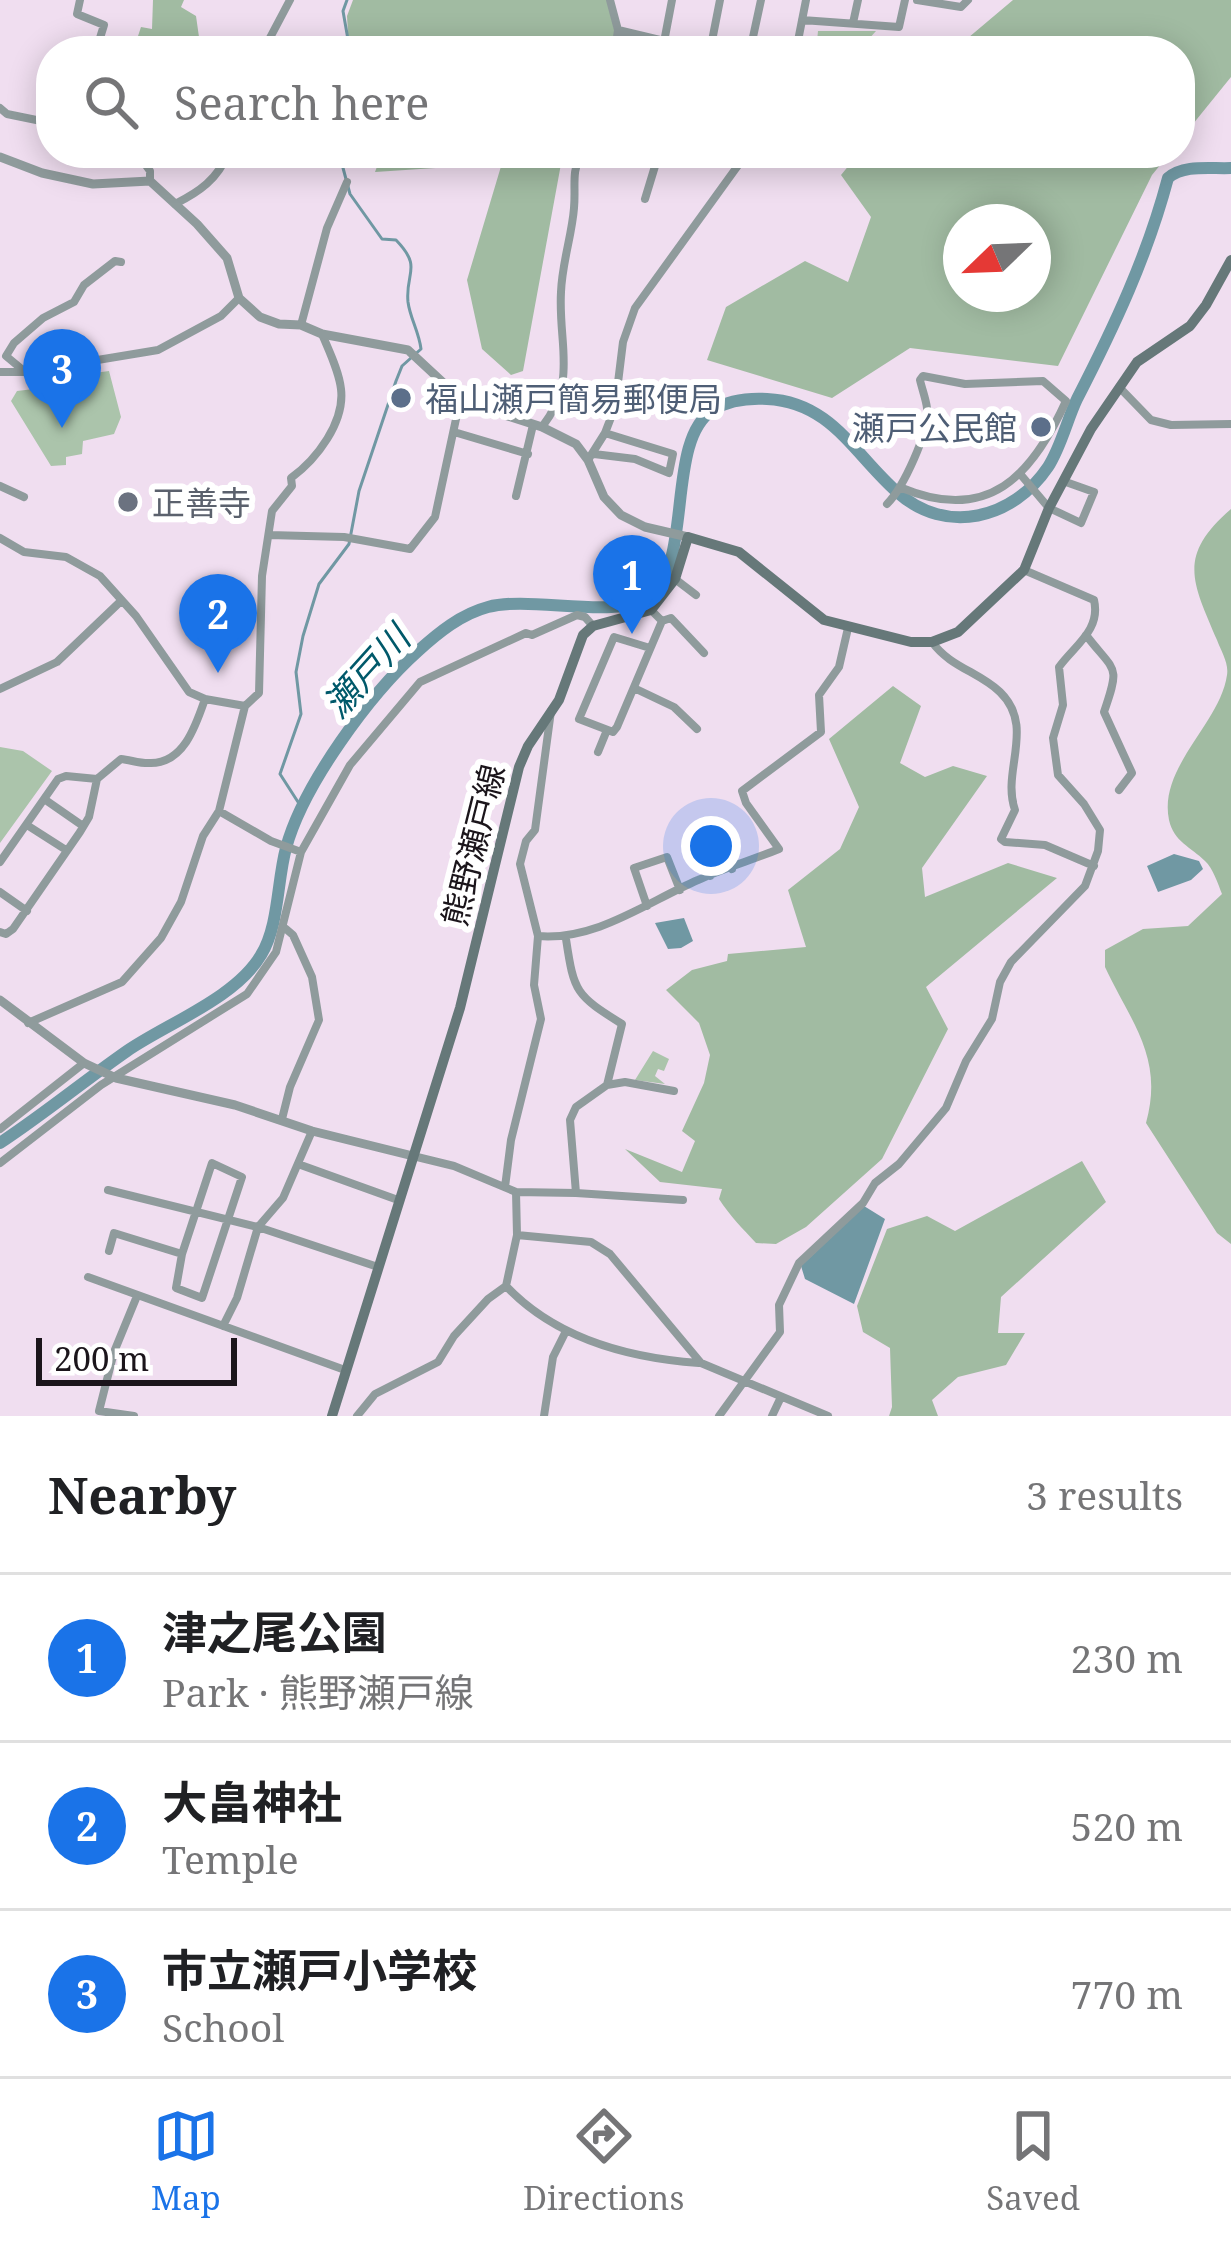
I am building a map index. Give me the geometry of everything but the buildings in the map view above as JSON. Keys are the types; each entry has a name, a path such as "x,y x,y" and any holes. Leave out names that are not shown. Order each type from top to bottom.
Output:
{"main road":[{"path":"593,626 651,610 675,578 686,536 739,552 824,620 911,642 932,642 958,632 1024,570 1063,481 1119,387 1137,362 1190,326 1231,260"},
{"name":"熊野瀬戸線","path":"332,1416 460,1008 519,767 559,700 577,644 593,626"}],"street":[{"path":"80,0 77,14 104,25 101,36"},
{"path":"271,36 290,0"},
{"path":"610,0 617,36"},
{"path":"665,36 672,0"},
{"path":"712,36 720,0"},
{"path":"753,36 760,0"},
{"path":"799,36 806,0"},
{"path":"853,23 858,0"},
{"path":"802,20 899,27 905,0"},
{"path":"917,0 961,8 968,0"},
{"path":"618,30 641,36"},
{"path":"0,107 36,120"},
{"path":"0,157 42,173 93,184 150,182 227,258 239,298 260,316 279,325 301,325 413,354 464,399 576,444 591,457 604,497 621,515 686,536"},
{"path":"148,168 150,182"},
{"path":"175,204 197,193 219,168"},
{"path":"515,496 537,426 555,410 566,371 561,286 574,209 575,168"},
{"path":"645,199 654,168"},
{"path":"591,457 615,407 623,342 634,308 736,168"},
{"path":"301,325 327,228 346,182"},
{"path":"25,372 6,356 14,344 43,318 74,302 95,275 121,262"},
{"path":"0,373 158,350 221,316 239,298"},
{"path":"28,1023 122,982 171,920 202,836 219,812 245,706 260,693 262,576 272,512 292,487 291,478 338,420 341,387 322,334"},
{"path":"887,504 901,490 927,422 923,376 965,384 1047,382 1066,401 1050,438 1023,477 1009,486 970,500 947,501 901,490"},
{"path":"1119,387 1151,420 1171,425 1231,424"},
{"path":"269,535 344,537 402,549 414,545 435,517 464,399"},
{"path":"454,432 528,454"},
{"path":"591,457 635,459 669,473 673,454 605,433"},
{"path":"1023,477 1049,508 1081,523 1094,492 1063,481"},
{"path":"0,486 24,497"},
{"path":"0,538 25,552 66,556 100,576 189,692 245,706"},
{"path":"719,1416 780,1332 779,1305 799,1263 863,1203 874,1183 894,1169 939,1118 992,1018 1000,982 1011,962 1085,886 1094,866 1100,830 1058,775 1053,738 1063,705 1059,667 1097,617 1094,600 1024,570"},
{"path":"675,578 696,595"},
{"path":"0,689 57,662 122,601"},
{"path":"651,610 662,621"},
{"path":"0,1163 101,1085 247,994 266,972 285,928 300,852 350,765 420,682 508,638 526,632 532,635 577,615 593,626"},
{"path":"650,648 614,637 579,719 613,732 662,621 671,618 704,653"},
{"path":"538,937 566,939 779,849 742,791 821,732 819,694 839,667 848,628"},
{"path":"1086,635 1108,657 1115,676 1104,712 1132,772 1119,790"},
{"path":"932,642 950,662 999,691 1017,724 1020,742 1009,793 1015,810 1001,838 1045,845 1094,866"},
{"path":"634,688 674,707 697,729"},
{"path":"0,932 13,929 83,826 97,779 121,759 157,764 171,756 189,742 205,699"},
{"path":"506,1187 511,1140 541,1019 534,985 538,937 520,864 526,841 535,830 551,711"},
{"path":"598,752 607,730"},
{"path":"0,862 58,779 97,779"},
{"path":"47,801 83,826"},
{"path":"219,812 300,852"},
{"path":"29,826 66,850"},
{"path":"710,876 701,849 721,841 732,868"},
{"path":"647,906 634,868 667,857 680,890"},
{"path":"0,892 27,910"},
{"path":"282,1119 290,1087 319,1020 311,975 285,928"},
{"path":"566,939 580,995 622,1024 607,1084"},
{"path":"1,1004 114,1077 178,1090 454,1166 517,1192 683,1200"},
{"path":"0,1129 86,1063"},
{"path":"576,1193 570,1120 576,1107 607,1084 625,1082 674,1091"},
{"path":"224,1326 258,1227 283,1198 312,1130"},
{"path":"212,1163 242,1177 228,1219 202,1298 176,1288 182,1254 212,1163"},
{"path":"298,1164 398,1200"},
{"path":"108,1190 258,1227 378,1267"},
{"path":"357,1416 375,1394 439,1362 466,1324 506,1286 518,1235 517,1192"},
{"path":"109,1251 114,1233 182,1254"},
{"path":"518,1235 591,1242 610,1255 701,1364"},
{"path":"88,1277 346,1370"},
{"path":"506,1286 536,1316 601,1346 701,1364 828,1416"},
{"path":"134,1416 104,1414 99,1402 137,1296"},
{"path":"544,1416 553,1357 566,1331"},
{"path":"772,1416 781,1397"}],"green space":[{"path":"153,0 184,0 181,7 196,16 199,36 138,36 141,27 152,29"},
{"path":"353,0 608,0 616,36 348,36 347,16"},
{"path":"1013,0 1231,0 1231,77 1195,121 1195,36 970,36"},
{"path":"818,31 876,31 872,36 818,36"},
{"path":"376,168 436,168 375,172"},
{"path":"501,168 560,168 523,371 511,375 482,349 467,280"},
{"path":"847,168 1158,168 1058,366 910,348 832,398 707,360 726,307 805,261 848,282 871,217 841,175"},
{"path":"109,371 121,417 114,434 83,441 82,454 66,457 66,465 51,466 11,401 17,391 34,389 35,381"},
{"path":"1231,509 1231,1244 1217,1233 1146,1123 1151,1100 1148,1060 1105,967 1105,950 1143,929 1188,926 1222,894 1208,864 1175,834 1168,801 1172,782 1213,711 1227,675 1194,570 1203,541"},
{"path":"893,686 921,706 900,763 925,777 953,766 987,776 922,868 925,897 1008,863 1057,878 926,987 948,1029 882,1159 806,1227 776,1244 756,1243 719,1199 722,1189 660,1182 625,1149 682,1172 695,1141 682,1131 704,1083 710,1055 699,1023 666,990 692,970 727,961 728,954 806,947 788,890 840,849 859,807 829,739"},
{"path":"0,747 23,751 52,771 0,843"},
{"path":"653,1051 669,1059 664,1071 658,1069 655,1076 665,1084 635,1080"},
{"path":"1082,1161 1106,1202 1001,1297 998,1333 1025,1333 1006,1365 958,1377 932,1400 938,1416 889,1416 890,1348 863,1332 857,1306 887,1229 927,1216 955,1231"}],"water":[{"path":"1174,854 1199,861 1203,869 1191,880 1158,892 1147,866"},
{"path":"684,918 693,941 668,949 655,923"},
{"path":"864,1206 885,1219 854,1304 805,1279 801,1266"}],"waterway":[{"path":"347,0 343,11 347,36"},
{"path":"306,801 298,802 280,774 301,714 296,672 303,636 319,584 349,544 359,491 402,366 421,349 408,302 409,257 396,240 382,239 350,194 343,168"},
{"name":"瀬戸川","path":"0,1143 127,1051 218,997 250,970 271,931 286,848 307,797 360,716 399,669 434,638 459,619 488,607 617,607 650,596 672,556 689,447 698,425 713,410 746,399 789,402 840,432 916,506 957,517 998,509 1033,485 1053,459 1128,291 1168,178 1190,169 1231,168"}],"place":[{"name":"福山瀬戸簡易郵便局","path":"401,398"},
{"name":"瀬戸公民館","path":"1041,427"},
{"name":"市立瀬戸小学校","path":"62,428"},
{"name":"正善寺","path":"128,502"},
{"name":"津之尾公園","path":"632,634"},
{"name":"大畠神社","path":"218,673"}]}
